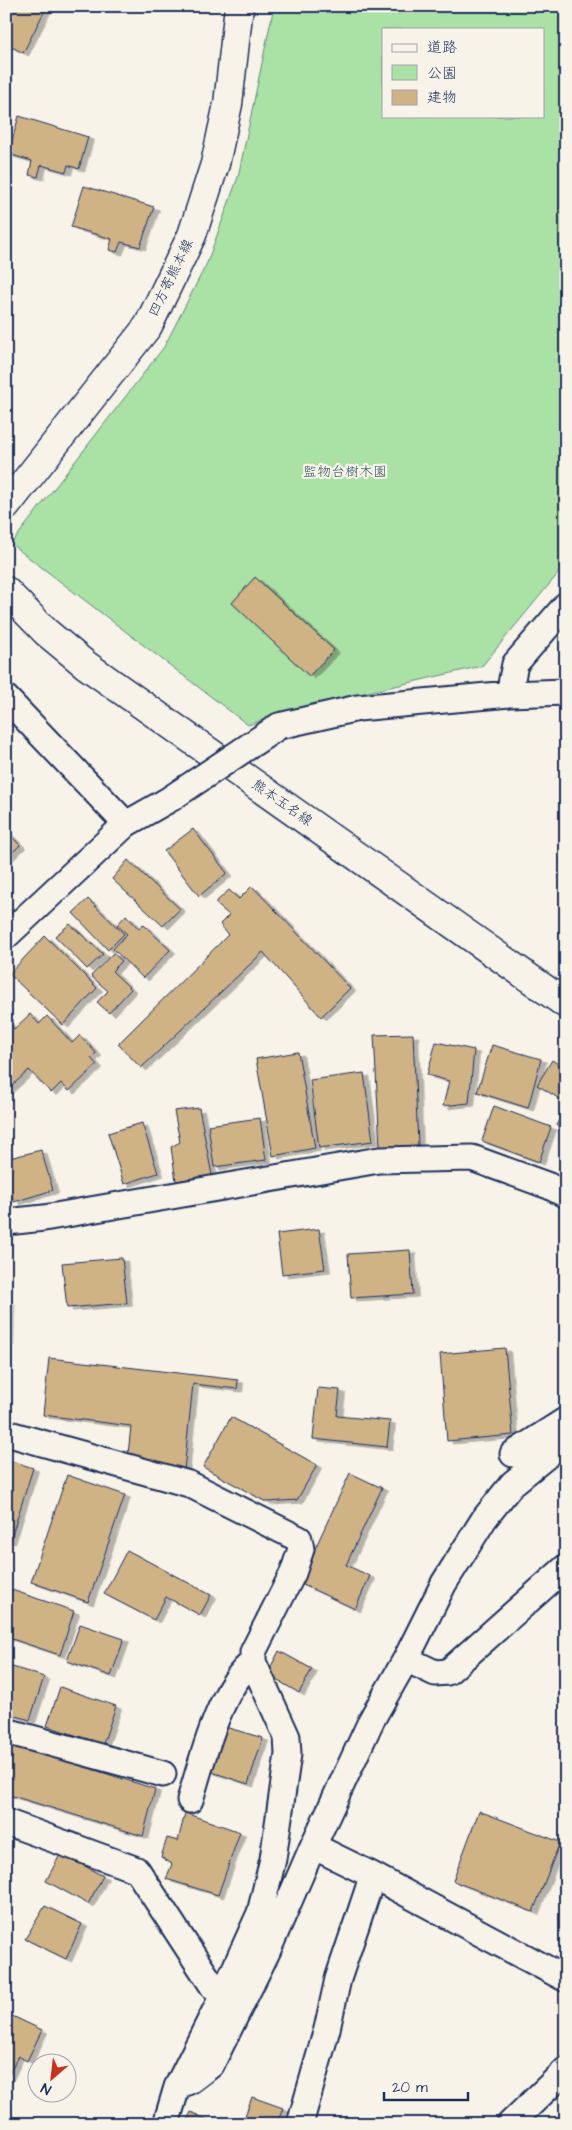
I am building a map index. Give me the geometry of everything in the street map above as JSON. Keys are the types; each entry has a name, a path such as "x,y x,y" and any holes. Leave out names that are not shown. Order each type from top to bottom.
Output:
{"main road":[{"name":"四方寄熊本線","path":"14,496 148,326 192,235 215,164 228,104 239,6"},
{"name":"熊本玉名線","path":"6,591 46,632 86,665 566,1004"}],"street":[{"path":"509,694 515,664 566,606"},
{"path":"6,936 126,824 170,799 279,726 358,708 509,694 566,692"},
{"path":"6,698 126,824"},
{"path":"6,1222 44,1218 378,1160 472,1158 549,1186 566,1195"},
{"path":"513,1454 566,1420"},
{"path":"6,1433 188,1484 299,1539 301,1549 293,1573 253,1652 253,1662 286,1737 288,1754 273,1859 260,1913 223,1995 177,2087 166,2124"},
{"path":"177,2087 191,2080 211,2065 267,1952 313,1846 372,1719 406,1658 444,1583 484,1519 512,1484 566,1440"},
{"path":"406,1658 435,1673 448,1672 566,1567"},
{"path":"190,1800 216,1718 243,1669 253,1662"},
{"path":"6,1732 163,1774"},
{"path":"6,1822 137,1870 214,1988 223,1995"},
{"path":"313,1846 372,1875 566,1979"},
{"path":"300,2124 327,2029 338,1980 372,1875"},
{"path":"510,2124 566,2070"}],"green space":[{"name":"監物台樹木園","path":"274,6 566,6 566,564 482,666 295,709 248,725 11,544 164,347 207,263 238,177"}],"building":[{"path":"6,6 47,6 23,53 6,44"},
{"path":"19,116 88,137 79,169 68,165 66,172 41,165 38,177 29,175 32,161 8,154"},
{"path":"84,186 154,207 140,247 121,242 117,252 109,250 112,239 71,227"},
{"path":"255,577 334,650 309,676 232,603"},
{"path":"193,829 227,873 199,896 164,851"},
{"path":"6,831 20,845 6,859"},
{"path":"128,860 180,909 163,926 112,879"},
{"path":"252,886 350,988 321,1017 263,952 141,1068 118,1044 228,935 220,924 229,915 215,903 229,890 239,899"},
{"path":"88,899 124,934 108,950 73,913"},
{"path":"126,915 139,929 143,924 170,950 143,978 113,949 127,934 117,925"},
{"path":"70,924 103,954 87,969 55,936"},
{"path":"45,936 97,988 63,1025 9,974"},
{"path":"113,953 122,961 112,971 131,989 109,1013 97,1002 108,991 91,976"},
{"path":"30,1014 39,1024 47,1016 72,1043 80,1035 96,1053 91,1058 97,1065 69,1091 61,1083 51,1093 29,1070 6,1091 6,1020 14,1029"},
{"path":"413,1034 418,1145 380,1147 374,1035"},
{"path":"436,1042 474,1050 469,1103 443,1106 449,1081 427,1075"},
{"path":"492,1045 541,1059 528,1108 477,1092"},
{"path":"298,1052 315,1148 273,1156 256,1059"},
{"path":"552,1060 566,1069 566,1097 563,1101 537,1085"},
{"path":"364,1073 373,1141 319,1148 310,1080"},
{"path":"494,1106 551,1127 539,1162 482,1141"},
{"path":"199,1108 212,1175 176,1181 171,1147 180,1142 174,1111"},
{"path":"566,1110 566,1131 556,1125"},
{"path":"260,1118 266,1160 214,1167 208,1125"},
{"path":"142,1123 158,1173 124,1184 108,1133"},
{"path":"6,1150 10,1158 41,1150 53,1190 14,1202 10,1187 6,1188"},
{"path":"319,1229 325,1269 282,1274 277,1234"},
{"path":"410,1250 413,1294 351,1298 348,1254"},
{"path":"122,1258 127,1303 67,1308 62,1263"},
{"path":"6,1301 9,1301 8,1343 6,1343"},
{"path":"505,1348 513,1435 447,1441 440,1354"},
{"path":"49,1358 238,1380 237,1389 193,1384 184,1470 127,1464 131,1426 43,1415"},
{"path":"318,1388 340,1390 337,1416 390,1421 387,1447 313,1439"},
{"path":"231,1417 317,1465 297,1500 266,1502 203,1467"},
{"path":"6,1459 33,1468 10,1541 6,1540"},
{"path":"350,1473 382,1488 346,1565 370,1576 355,1609 299,1583"},
{"path":"67,1475 125,1495 88,1602 31,1582"},
{"path":"127,1550 211,1595 200,1615 166,1597 154,1620 104,1594"},
{"path":"6,1588 74,1611 60,1655 6,1637"},
{"path":"80,1624 124,1639 111,1676 67,1661"},
{"path":"279,1651 312,1669 299,1693 267,1674"},
{"path":"6,1665 44,1677 30,1720 6,1713"},
{"path":"60,1687 116,1706 103,1744 47,1726"},
{"path":"225,1727 263,1738 248,1784 209,1771"},
{"path":"6,1742 155,1789 143,1836 6,1794"},
{"path":"479,1811 560,1842 533,1912 453,1881"},
{"path":"185,1813 240,1832 218,1895 166,1879 172,1864 161,1857 167,1838 178,1841"},
{"path":"61,1853 103,1876 88,1904 46,1881"},
{"path":"45,1906 82,1924 66,1959 25,1939"},
{"path":"6,2013 42,2030 31,2052 28,2052 27,2061 18,2056 6,2081"},
{"path":"252,2097 283,2108 277,2124 242,2124"},
{"path":"191,2112 216,2124 185,2124"}]}
